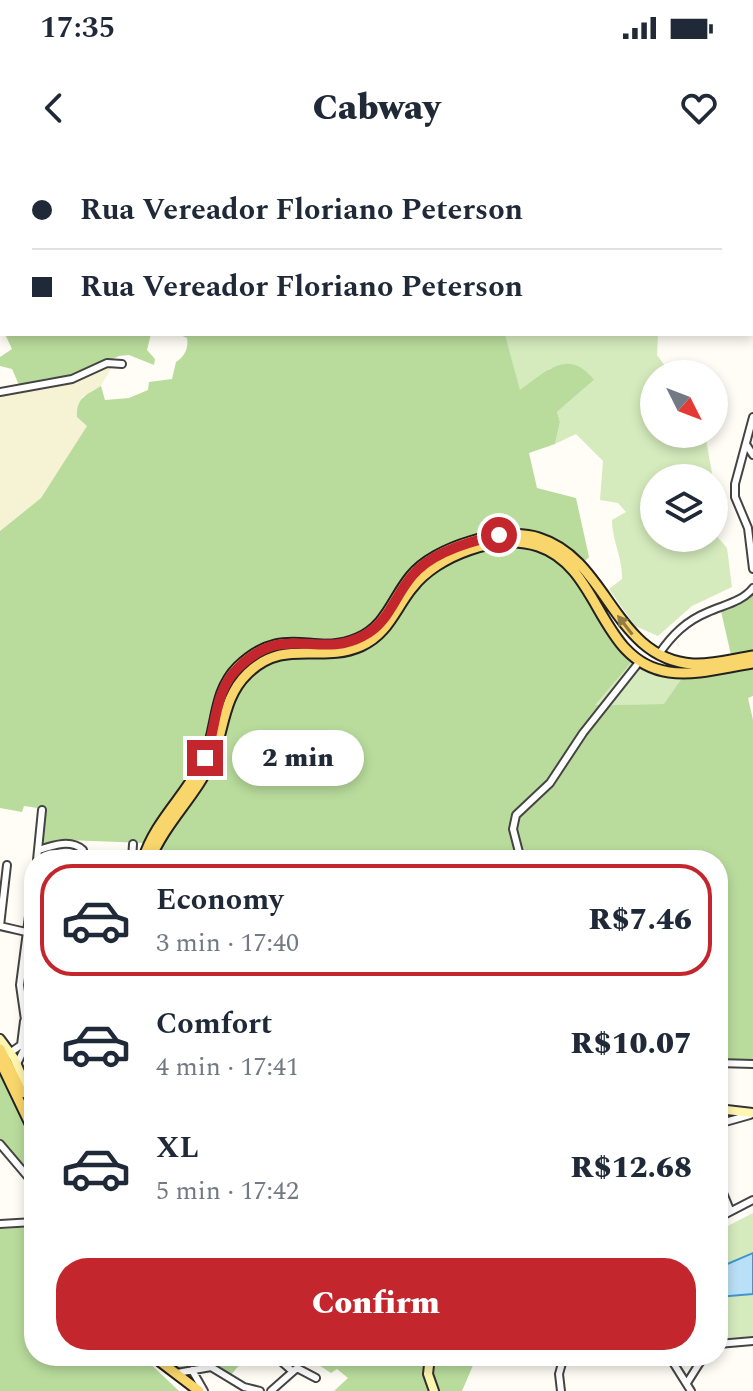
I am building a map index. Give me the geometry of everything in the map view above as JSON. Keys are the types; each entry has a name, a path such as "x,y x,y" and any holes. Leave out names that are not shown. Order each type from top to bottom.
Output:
{"main road":[{"path":"147,850 158,825 205,758 220,694 238,668 266,649 286,642 332,645 364,636 384,619 416,571 444,554 499,535 527,535 548,541 580,563 625,627 659,654 698,664 753,656"},
{"path":"155,850 164,829 209,766 229,699 247,673 266,659 286,652 340,652 372,640 390,623 419,579 437,566 477,548 514,542 539,546 555,555 577,575 617,640 651,667 666,672 692,673 753,663"},
{"path":"640,661 649,649"},
{"path":"651,667 659,654"},
{"path":"0,1039 11,1052 24,1080"},
{"path":"0,1049 24,1098"},
{"path":"0,1061 24,1111"},
{"path":"728,1110 753,1113"},
{"path":"164,1366 202,1391"},
{"path":"429,1366 428,1374 434,1391"}],"street":[{"path":"0,392 72,379 107,363 122,364"},
{"path":"753,417 735,497 748,528 753,569"},
{"path":"746,444 753,455"},
{"path":"659,654 686,624 740,599 753,588"},
{"path":"519,850 512,822 516,815 550,783 583,733 640,661"},
{"path":"42,810 39,850 67,843 83,850"},
{"path":"133,844 133,850"},
{"path":"7,865 0,926 24,932"},
{"path":"24,951 20,985 24,1011"},
{"path":"11,1052 24,1042"},
{"path":"17,1064 24,1045"},
{"path":"728,1063 753,1064"},
{"path":"728,1121 753,1113"},
{"path":"0,1144 24,1172"},
{"path":"728,1205 730,1210 753,1200"},
{"path":"0,1224 24,1223"},
{"path":"728,1343 753,1341"},
{"path":"286,1366 291,1370"},
{"path":"561,1391 563,1366"},
{"path":"676,1366 691,1391"},
{"path":"687,1383 698,1366"},
{"path":"173,1374 211,1367 244,1387 260,1391"},
{"path":"271,1391 291,1370 300,1367 316,1378"},
{"path":"192,1370 202,1391"}],"shaded area":[{"path":"113,365 101,386 82,397 88,426 41,498 0,531 0,395"}],"green space":[{"path":"6,336 150,336 147,350 155,359 154,365 129,355 119,356 73,377 48,378 19,385 12,369 0,366 0,357 12,349"},
{"path":"182,336 506,336 520,390 548,370 566,364 576,365 594,380 557,412 560,422 555,444 529,453 537,488 576,498 589,557 585,561 549,536 520,529 495,531 434,553 373,624 343,639 289,637 273,642 233,669 201,759 144,843 67,840 43,845 44,809 24,806 22,812 0,808 0,531 41,498 87,426 77,417 78,405 83,398 101,386 105,400 129,398 148,390 149,382 172,379 176,362 184,355 187,338"},
{"path":"506,336 658,336 657,355 661,360 640,360 640,448 708,448 710,464 640,464 640,552 728,552 732,587 692,606 658,636 635,626 609,589 622,579 612,520 626,512 618,503 600,500 603,461 576,434 555,444 560,422 557,412 593,381 551,368 520,391"},
{"path":"517,546 558,563 584,593 616,647 631,663 595,705 664,704 682,678 753,667 753,696 748,698 753,720 753,1061 728,1060 728,850 159,850 239,689 252,677 265,667 295,657 362,650 385,633 412,595 433,574 459,559"},
{"path":"753,594 753,652 731,655 721,611"},
{"path":"631,663 653,672 682,678 665,704 594,705"},
{"path":"0,1065 24,1125 24,1167 0,1139"},
{"path":"753,1213 753,1336 728,1338 728,1226"},
{"path":"24,1228 24,1366 153,1366 179,1391 0,1391 0,1229"},
{"path":"173,1366 238,1366 230,1376 217,1368 178,1370"},
{"path":"320,1366 426,1366 431,1391 334,1391 348,1378 337,1369 331,1373"},
{"path":"433,1366 473,1366 462,1391 438,1391"}],"water":[{"path":"753,1253 753,1294 728,1296 728,1264"}],"route":[{"path":"205,758 220,694 245,661 266,649 293,640 332,645 364,636 384,619 411,576 423,565 479,540 499,535"}]}
